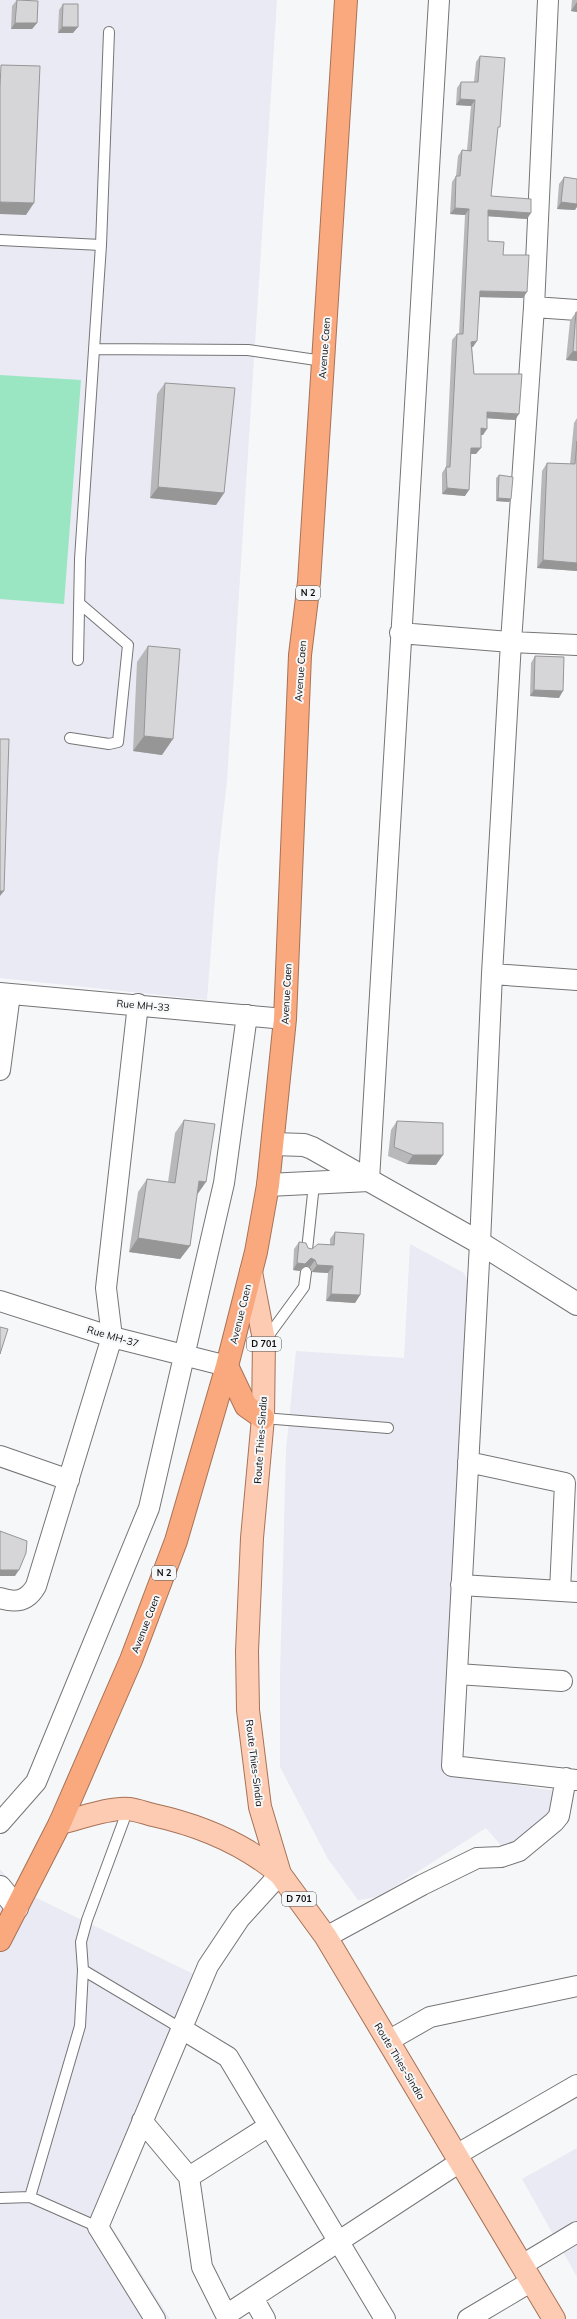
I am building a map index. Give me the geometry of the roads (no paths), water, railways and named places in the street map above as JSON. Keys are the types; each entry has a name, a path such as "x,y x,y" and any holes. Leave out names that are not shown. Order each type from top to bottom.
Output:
{"highway":[{"name":"Avenue Caen","path":"0,1940 60,1823 131,1660 176,1541 227,1366 251,1272 268,1185 285,1019 300,655 309,582 346,0"},
{"path":"227,1366 246,1406 263,1418"}],"main road":[{"path":"273,1144 304,1145 480,1243 577,1304"},
{"path":"268,1185 314,1184 368,1180"},
{"name":"Route Thies-Sindia","path":"251,1272 264,1340 263,1418 249,1592 247,1651 248,1710 260,1807 280,1874 326,1937 554,2319"},
{"path":"60,1823 128,1809 170,1819 204,1830 239,1846 264,1860 280,1874"},
{"path":"0,1887 17,1908"}],"street":[{"path":"368,1180 374,1109 400,633 439,0"},
{"path":"326,1937 422,1885 477,1858 501,1857 519,1851 554,1822 559,1816 572,1779 452,1766 480,1243 492,974 511,642 534,307 548,0"},
{"path":"534,307 577,310"},
{"path":"400,633 511,642 577,645"},
{"path":"492,974 577,980"},
{"path":"0,1070 5,993"},
{"name":"Rue MH-33","path":"5,993 138,1004 285,1019"},
{"path":"0,1598 16,1602 26,1598 33,1591 69,1480 112,1337 106,1288 138,1004"},
{"path":"0,1823 36,1782 149,1508 224,1183 247,1015"},
{"name":"Rue MH-37","path":"0,1300 112,1337 227,1366"},
{"path":"0,1456 69,1480"},
{"path":"462,1585 568,1591 565,1484 468,1462"},
{"path":"457,1674 562,1681"},
{"path":"155,2319 98,2227 208,1966 240,1918 280,1874"},
{"path":"388,2041 430,2017 577,1986"},
{"path":"182,2029 228,2057 385,2319"},
{"path":"142,2121 189,2177 202,2267 226,2316 339,2242 458,2159 577,2085"},
{"path":"189,2177 269,2126"},
{"path":"468,2319 577,2232"},
{"path":"253,2298 266,2319"}],"lane":[{"path":"78,660 79,603 101,245 109,32"},
{"path":"0,240 101,245"},
{"path":"94,349 248,350 323,361"},
{"path":"70,738 109,744 118,742 128,645 79,603"},
{"path":"307,1250 314,1184"},
{"path":"264,1340 304,1288 306,1272"},
{"path":"263,1418 388,1428"},
{"path":"30,2197 80,2026 84,1970 81,1942 87,1920 128,1809"},
{"path":"84,1970 182,2029"},
{"path":"0,2198 30,2197 98,2227"}]}
